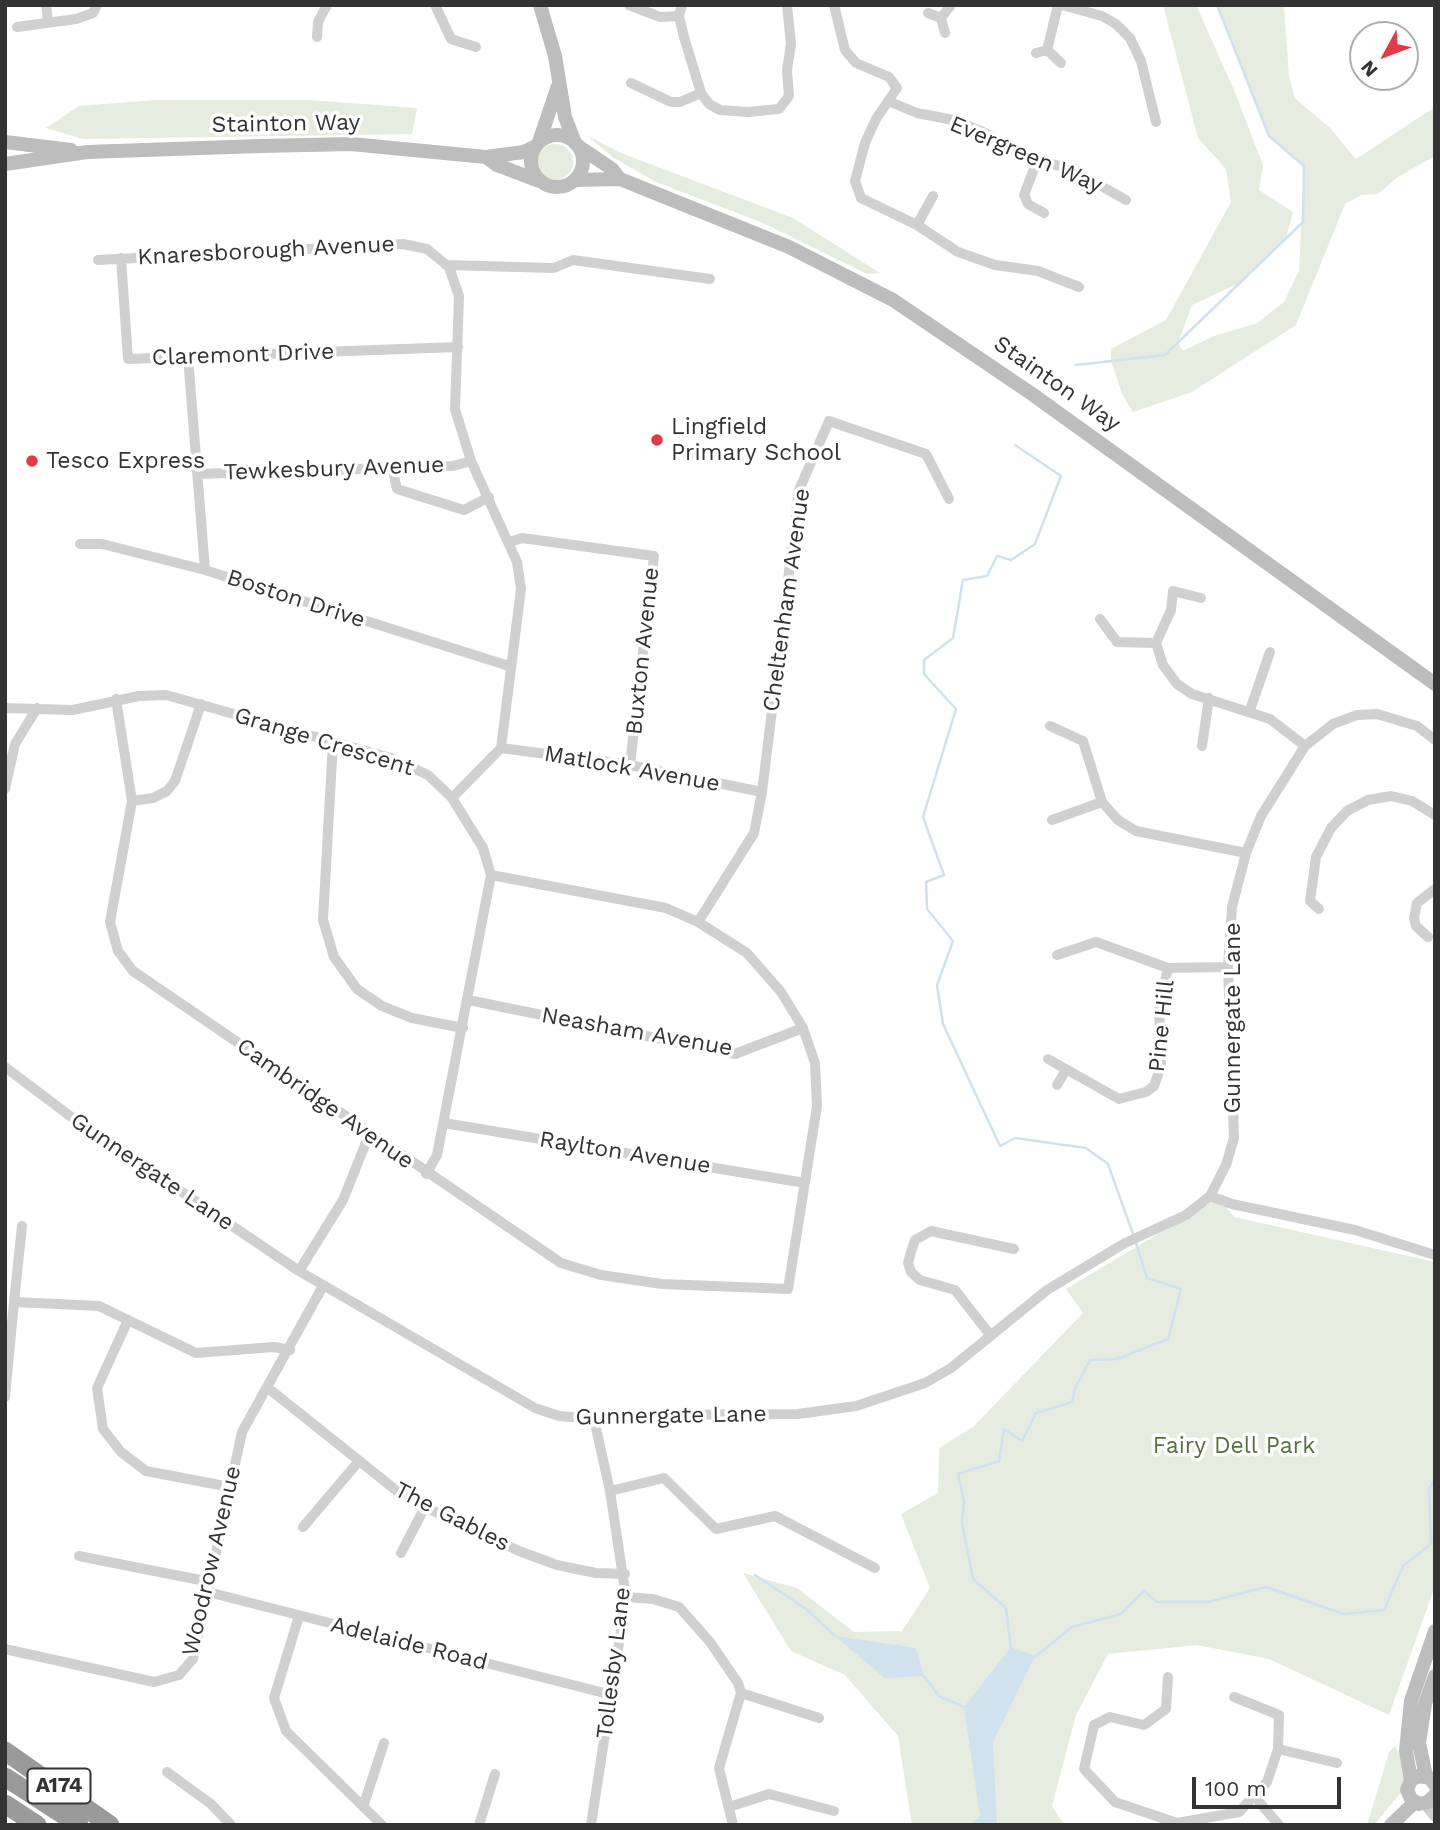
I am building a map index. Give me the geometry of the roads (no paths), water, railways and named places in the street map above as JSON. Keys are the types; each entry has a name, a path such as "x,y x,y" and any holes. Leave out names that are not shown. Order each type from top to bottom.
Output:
{"highway":[{"name":"A174","path":"5,1751 110,1825"},
{"name":"A174","path":"5,1777 79,1825"},
{"name":"A174","path":"5,1804 37,1825"}],"street":[{"path":"46,5 48,21"},
{"path":"17,27 76,19 93,13 97,5"},
{"path":"317,37 318,22 327,5"},
{"path":"435,5 451,39 476,47"},
{"path":"540,5 555,56 565,117 583,159 575,180 561,187 545,185 531,168 558,86"},
{"path":"629,5 660,18 681,10 701,93 709,104 720,110 779,109 786,103 791,44 787,5"},
{"path":"834,5 845,50 856,62 877,69 895,82 897,88 865,143 855,181 861,198 917,225 958,252 995,265 1038,271 1079,287"},
{"path":"941,18 951,5"},
{"path":"1060,64 1041,51 1060,5 1102,16 1116,24 1130,38 1141,61 1156,122"},
{"path":"928,13 941,18"},
{"path":"941,18 945,33"},
{"path":"631,83 671,102 680,102 701,93"},
{"name":"Evergreen Way","path":"888,102 917,113 953,120 981,131 1037,160 1071,169 1126,200"},
{"path":"537,144 553,135 577,144"},
{"name":"Stainton Way","path":"5,142 87,152"},
{"name":"Stainton Way","path":"7,162 87,152 351,144 486,157 524,152 537,144"},
{"name":"Stainton Way","path":"577,144 612,169 620,179"},
{"name":"Stainton Way","path":"486,157 497,165 539,181"},
{"path":"1037,160 1024,195 1028,204 1044,213"},
{"name":"Stainton Way","path":"575,180 620,179 789,247 893,300 1132,465 1435,684"},
{"path":"917,225 933,196"},
{"name":"Knaresborough Avenue","path":"98,260 403,244 427,249 446,265"},
{"name":"Claremont Drive","path":"121,258 128,359 458,347"},
{"path":"452,798 500,748 521,589 510,542 471,461 456,409 459,296 446,265 554,268 573,260 710,279"},
{"path":"188,357 205,570"},
{"name":"Cheltenham Avenue","path":"698,922 754,833 762,793 799,490 829,421 926,454 949,499"},
{"name":"Tewkesbury Avenue","path":"197,474 453,466 471,461"},
{"path":"392,467 397,489 464,510 489,497"},
{"name":"Buxton Avenue","path":"510,542 522,538 654,556 630,765"},
{"name":"Boston Drive","path":"80,544 102,544 205,570 509,666"},
{"path":"1201,598 1172,591 1171,610 1156,643 1163,665 1177,684 1192,694 1250,710 1270,719 1305,746"},
{"path":"1100,619 1117,642 1156,643"},
{"path":"1250,710 1269,652"},
{"name":"Grange Crescent","path":"5,708 73,710 116,699 166,695 391,758 428,775 452,798 483,848 491,875 437,1156 426,1174"},
{"path":"1202,746 1209,698"},
{"name":"Cambridge Avenue","path":"116,699 132,801 110,922 118,951 133,971 426,1174 561,1263 601,1275 662,1284 788,1289 805,1183"},
{"path":"132,801 153,798 167,791 175,781 201,705"},
{"path":"5,789 15,744 37,708"},
{"name":"Gunnergate Lane","path":"5,1066 74,1119 299,1271 534,1408 559,1416 594,1419 647,1415 798,1414 856,1406 925,1383 951,1368 1047,1290 1125,1243 1186,1215 1210,1196 1226,1166 1234,1138 1228,967 1232,907 1246,853 1273,793 1305,746 1333,724 1357,715 1377,714 1417,726 1435,740"},
{"path":"1050,726 1083,741 1102,802 1118,820 1136,831 1246,853"},
{"path":"333,742 323,920 334,957 357,989 382,1006 412,1018 463,1028"},
{"name":"Matlock Avenue","path":"500,748 630,765 762,793"},
{"path":"1319,909 1310,901 1316,856 1331,828 1348,811 1368,800 1391,796 1412,801 1435,816"},
{"path":"1052,820 1102,802"},
{"path":"491,875 666,908 698,922 747,953 781,992 803,1028 815,1063 817,1106 805,1183"},
{"path":"1428,937 1416,926 1414,918 1417,903 1435,889"},
{"path":"1057,955 1096,942 1168,968"},
{"name":"Pine Hill","path":"1048,1059 1119,1099 1146,1092 1154,1086 1161,1066 1158,1009 1168,968 1228,967"},
{"name":"Neasham Avenue","path":"468,1000 735,1054 803,1028"},
{"path":"1056,1086 1066,1070"},
{"name":"Raylton Avenue","path":"444,1123 805,1183"},
{"path":"299,1271 343,1200 369,1135"},
{"path":"1210,1196 1232,1204 1355,1230 1435,1255"},
{"path":"5,1397 22,1226"},
{"path":"991,1336 955,1290 920,1280 911,1272 908,1263 915,1240 931,1231 1014,1249"},
{"name":"Woodrow Avenue","path":"5,1649 154,1682 179,1675 193,1659 242,1432 290,1350 323,1286"},
{"path":"15,1302 99,1306 196,1353 274,1347 290,1350"},
{"path":"128,1320 97,1388 103,1429 121,1452 146,1471 230,1487"},
{"name":"The Gables","path":"268,1388 397,1491 425,1507 519,1551 557,1565 597,1573 625,1574"},
{"name":"Tollesby Lane","path":"591,1825 626,1597 625,1574 594,1419"},
{"path":"303,1527 359,1461"},
{"path":"610,1491 664,1478 716,1529 775,1516 875,1568"},
{"path":"401,1553 425,1507"},
{"name":"Adelaide Road","path":"79,1556 209,1587 299,1616 611,1695"},
{"path":"626,1597 653,1599 679,1607 710,1642 738,1683 741,1693 719,1768 733,1825"},
{"path":"299,1616 274,1698 286,1731 382,1825"},
{"path":"1435,1631 1411,1701 1406,1751 1411,1780 1407,1790 1424,1800 1435,1817"},
{"path":"1411,1780 1430,1780 1419,1743 1425,1704 1435,1676"},
{"path":"1168,1677 1166,1709 1144,1725 1110,1717 1094,1725 1084,1769 1115,1802 1177,1824 1239,1812 1267,1782 1278,1749 1279,1715 1234,1697"},
{"path":"741,1693 818,1718"},
{"path":"363,1807 384,1743"},
{"path":"1278,1749 1337,1763"},
{"path":"167,1772 211,1804 232,1825"},
{"path":"479,1825 495,1773"},
{"path":"729,1807 769,1794 834,1811"},
{"path":"1254,1796 1279,1825"},
{"path":"1391,1825 1424,1800"}],"water":[{"path":"835,1636 916,1648 924,1676 885,1678"},
{"path":"1011,1647 1035,1656 993,1742 997,1825 970,1825 980,1816 964,1707"}],"waterway":[{"path":"1076,365 1165,355 1303,222 1304,166 1269,136 1217,5"},
{"path":"1015,445 1061,476 1035,544 1011,560 997,556 987,576 963,580 953,638 924,660 924,674 956,709 923,817 944,875 926,882 927,909 953,941 937,985 943,1024 1000,1146 1015,1138 1086,1148 1108,1164 1133,1234"},
{"path":"1011,1650 1006,1608 973,1579 962,1523 964,1502 958,1474 999,1461 1004,1429 1022,1441 1036,1413 1072,1402 1075,1389 1090,1360 1117,1359 1168,1339 1181,1289 1147,1278 1135,1240"},
{"path":"1035,1657 1072,1627 1121,1614 1144,1591 1157,1602 1208,1602 1266,1587 1344,1614 1384,1610 1403,1566 1431,1544 1429,1489 1435,1479"},
{"path":"755,1575 806,1609 835,1636"},
{"path":"924,1676 939,1696 964,1707"}],"place":[{"name":"Lingfield Primary School","path":"657,440"},
{"name":"Tesco Express","path":"32,461"}],"park label":[{"name":"Fairy Dell Park","path":"1234,1446"}]}
